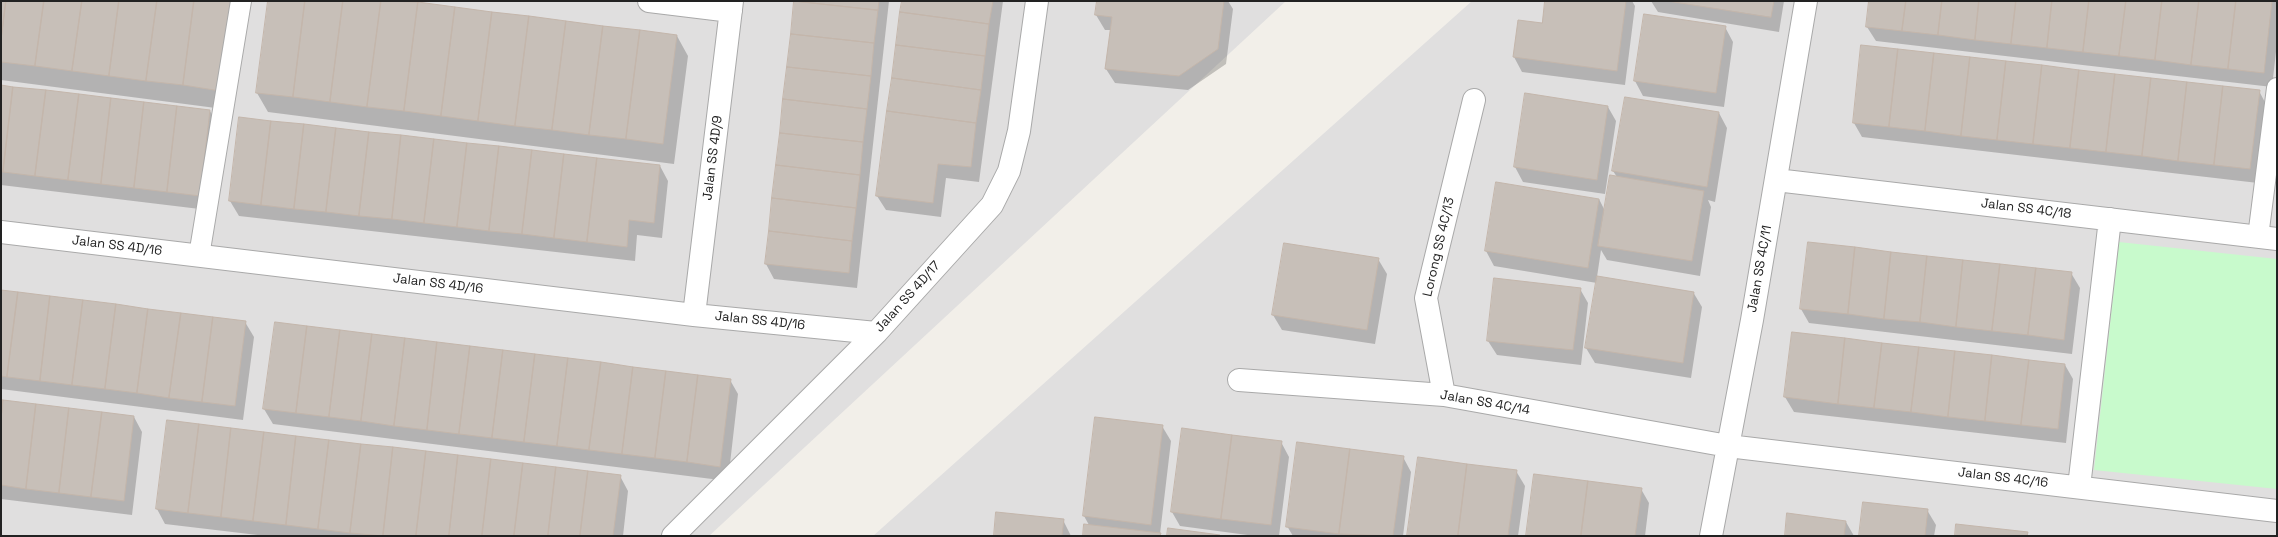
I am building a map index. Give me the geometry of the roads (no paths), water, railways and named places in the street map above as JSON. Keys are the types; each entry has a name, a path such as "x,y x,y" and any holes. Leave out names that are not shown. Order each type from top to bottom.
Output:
{"street":[{"path":"649,1 732,6"},
{"name":"Jalan SS 4D/17","path":"673,536 876,333 992,205 1010,171 1019,131 1036,1"},
{"name":"Jalan SS 4C/11","path":"1711,536 1776,180 1806,1"},
{"name":"Jalan SS 4D/9","path":"694,315 732,6"},
{"name":"Lorong SS 4C/13","path":"1444,395 1426,298 1474,100"},
{"name":"Jalan SS 4C/18","path":"1776,180 2268,238"},
{"path":"2079,487 2110,219"},
{"name":"Jalan SS 4D/16","path":"1,232 694,315 876,333"},
{"name":"Jalan SS 4C/14","path":"1239,380 1444,395 1728,446"},
{"name":"Jalan SS 4C/16","path":"1728,446 2277,511"}],"lane":[{"path":"199,256 241,1"},
{"path":"2268,238 2277,88"}]}
